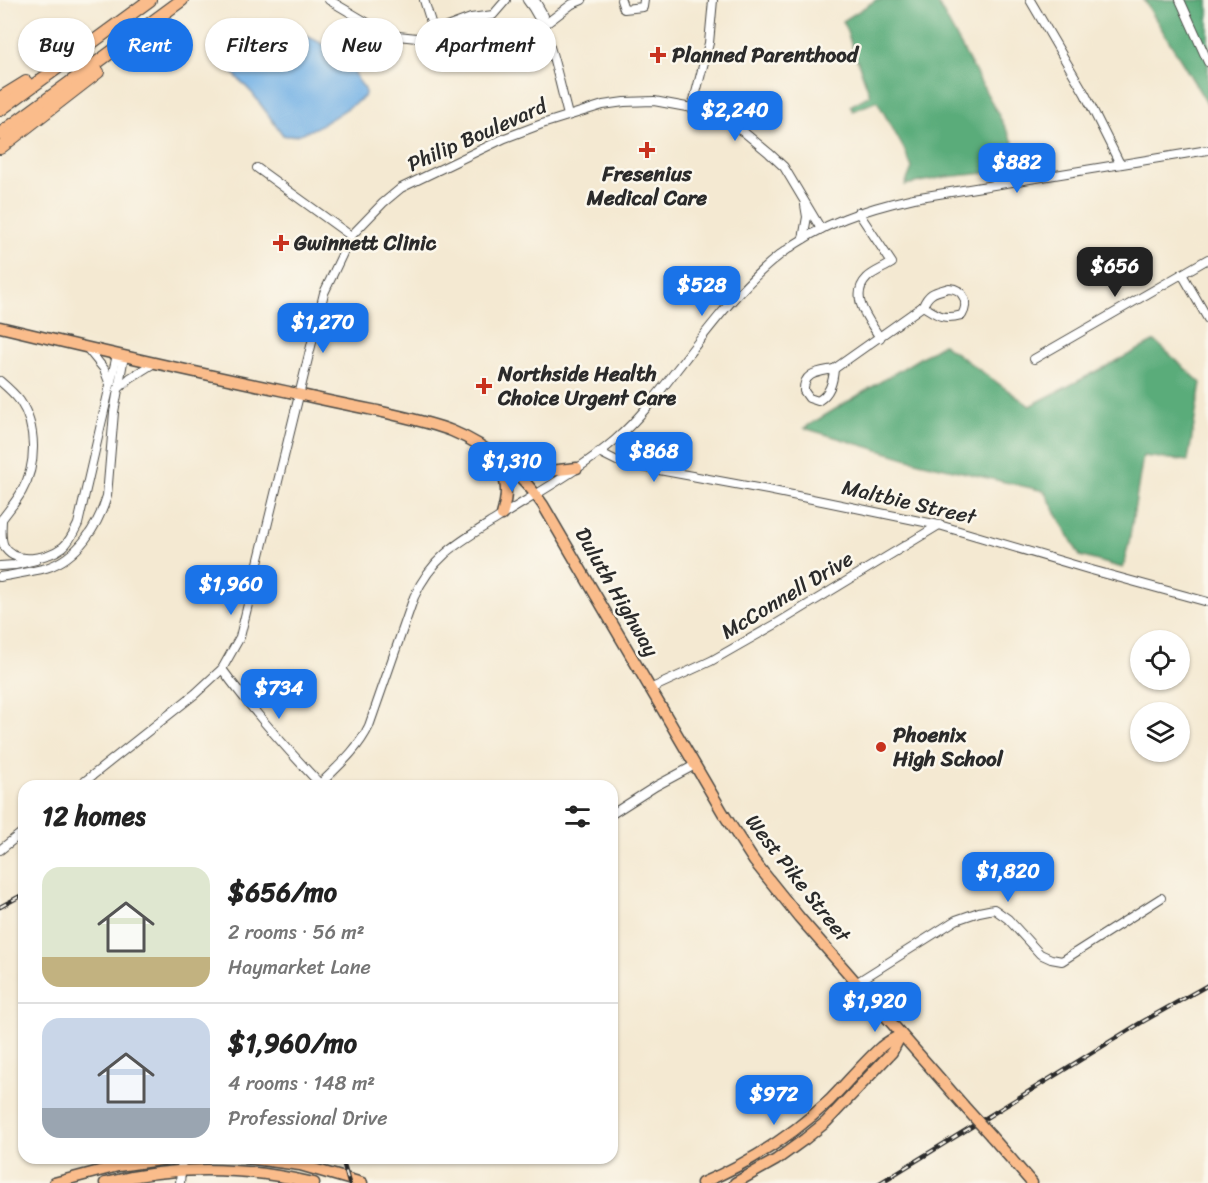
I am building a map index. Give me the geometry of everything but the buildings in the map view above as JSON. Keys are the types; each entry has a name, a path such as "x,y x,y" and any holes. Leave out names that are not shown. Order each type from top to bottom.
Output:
{"highway":[{"path":"95,40 150,0"},
{"path":"158,18 182,0"},
{"path":"0,134 107,56"},
{"path":"0,148 107,65"},
{"path":"0,98 43,72"},
{"path":"0,110 51,72"}],"main road":[{"name":"Duluth Highway","path":"0,327 120,356 402,416 439,426 473,442 500,459 536,494 650,689"},
{"path":"500,459 539,472 577,468"},
{"path":"500,459 507,489 502,515"},
{"name":"West Pike Street","path":"650,689 754,861 799,917 1032,1183"},
{"path":"702,1183 751,1160 776,1143 813,1115 883,1045 901,1035"},
{"path":"735,1183 776,1160 826,1122 892,1052 901,1035"},
{"path":"54,1183 131,1164"},
{"path":"292,1164 362,1183"},
{"path":"105,1183 131,1177 181,1171 220,1170 250,1172 314,1183"}],"street":[{"path":"329,0 387,35 415,38"},
{"path":"424,0 430,18"},
{"path":"471,18 492,15 506,0"},
{"path":"528,0 529,10 536,13 535,18"},
{"path":"552,18 582,0"},
{"path":"621,0 624,9 643,7 644,0"},
{"path":"692,108 710,43 713,0"},
{"path":"1030,0 1085,94 1120,164"},
{"path":"1180,0 1208,62"},
{"path":"556,72 568,115"},
{"name":"Philip Boulevard","path":"87,780 195,694 222,669 240,637 324,293 351,236 401,188 505,138 568,115 603,105 654,101 692,108 745,133 784,167 821,229"},
{"path":"324,780 350,755 369,726 419,585 436,562 450,548 577,468 630,426 746,286 775,259 821,229 858,212 881,205 1208,150"},
{"path":"257,168 351,236"},
{"path":"802,240 807,217 804,199"},
{"path":"858,212 892,263 868,277 860,291 860,304 880,338"},
{"path":"1034,359 1208,259"},
{"path":"1182,274 1208,318"},
{"path":"834,369 923,306 931,294 953,288 963,295 962,315 940,317 923,306"},
{"path":"0,577 31,572 55,564 74,551 90,534 104,508 107,496 113,389 104,369 87,348"},
{"path":"0,566 24,564 45,557 66,544 78,524 120,356"},
{"path":"113,389 154,363"},
{"path":"0,381 20,401 26,412 30,425 32,449 31,467 27,480 22,491 1,520 1,536 4,546 11,554 21,558 45,557"},
{"name":"Maltbie Street","path":"599,452 617,461 644,467 939,525 1208,602"},
{"name":"McConnell Drive","path":"650,689 711,661 939,525"},
{"path":"222,669 242,697 314,780"},
{"path":"618,810 695,765"},
{"path":"0,850 18,836"},
{"path":"856,983 942,928 979,912 994,909 1008,919 1040,954 1062,961 1161,898"},
{"path":"180,1183 182,1164"}],"green space":[{"path":"876,0 936,0 1028,169 945,177 905,185 912,168 877,101 853,111 850,106 870,95 843,21"},
{"path":"1144,0 1208,0 1208,105"},
{"path":"1155,341 1201,383 1188,461 1143,456 1123,568 1080,556 1044,491 919,462 804,428 943,344 1030,406"}],"water":[{"path":"309,37 321,43 321,72 354,72 365,89 364,97 336,116 302,134 292,136 283,135 253,94 232,72 309,72"}],"railway":[{"path":"0,907 18,897"},
{"path":"880,1183 1142,1022 1208,985"},
{"path":"344,1164 349,1183"}],"place":[{"name":"Planned Parenthood","path":"658,55"},
{"name":"Fresenius Medical Care","path":"647,150"},
{"name":"Gwinnett Clinic","path":"281,243"},
{"name":"Northside Health Choice Urgent Care","path":"484,386"},
{"name":"Phoenix High School","path":"881,747"}]}
